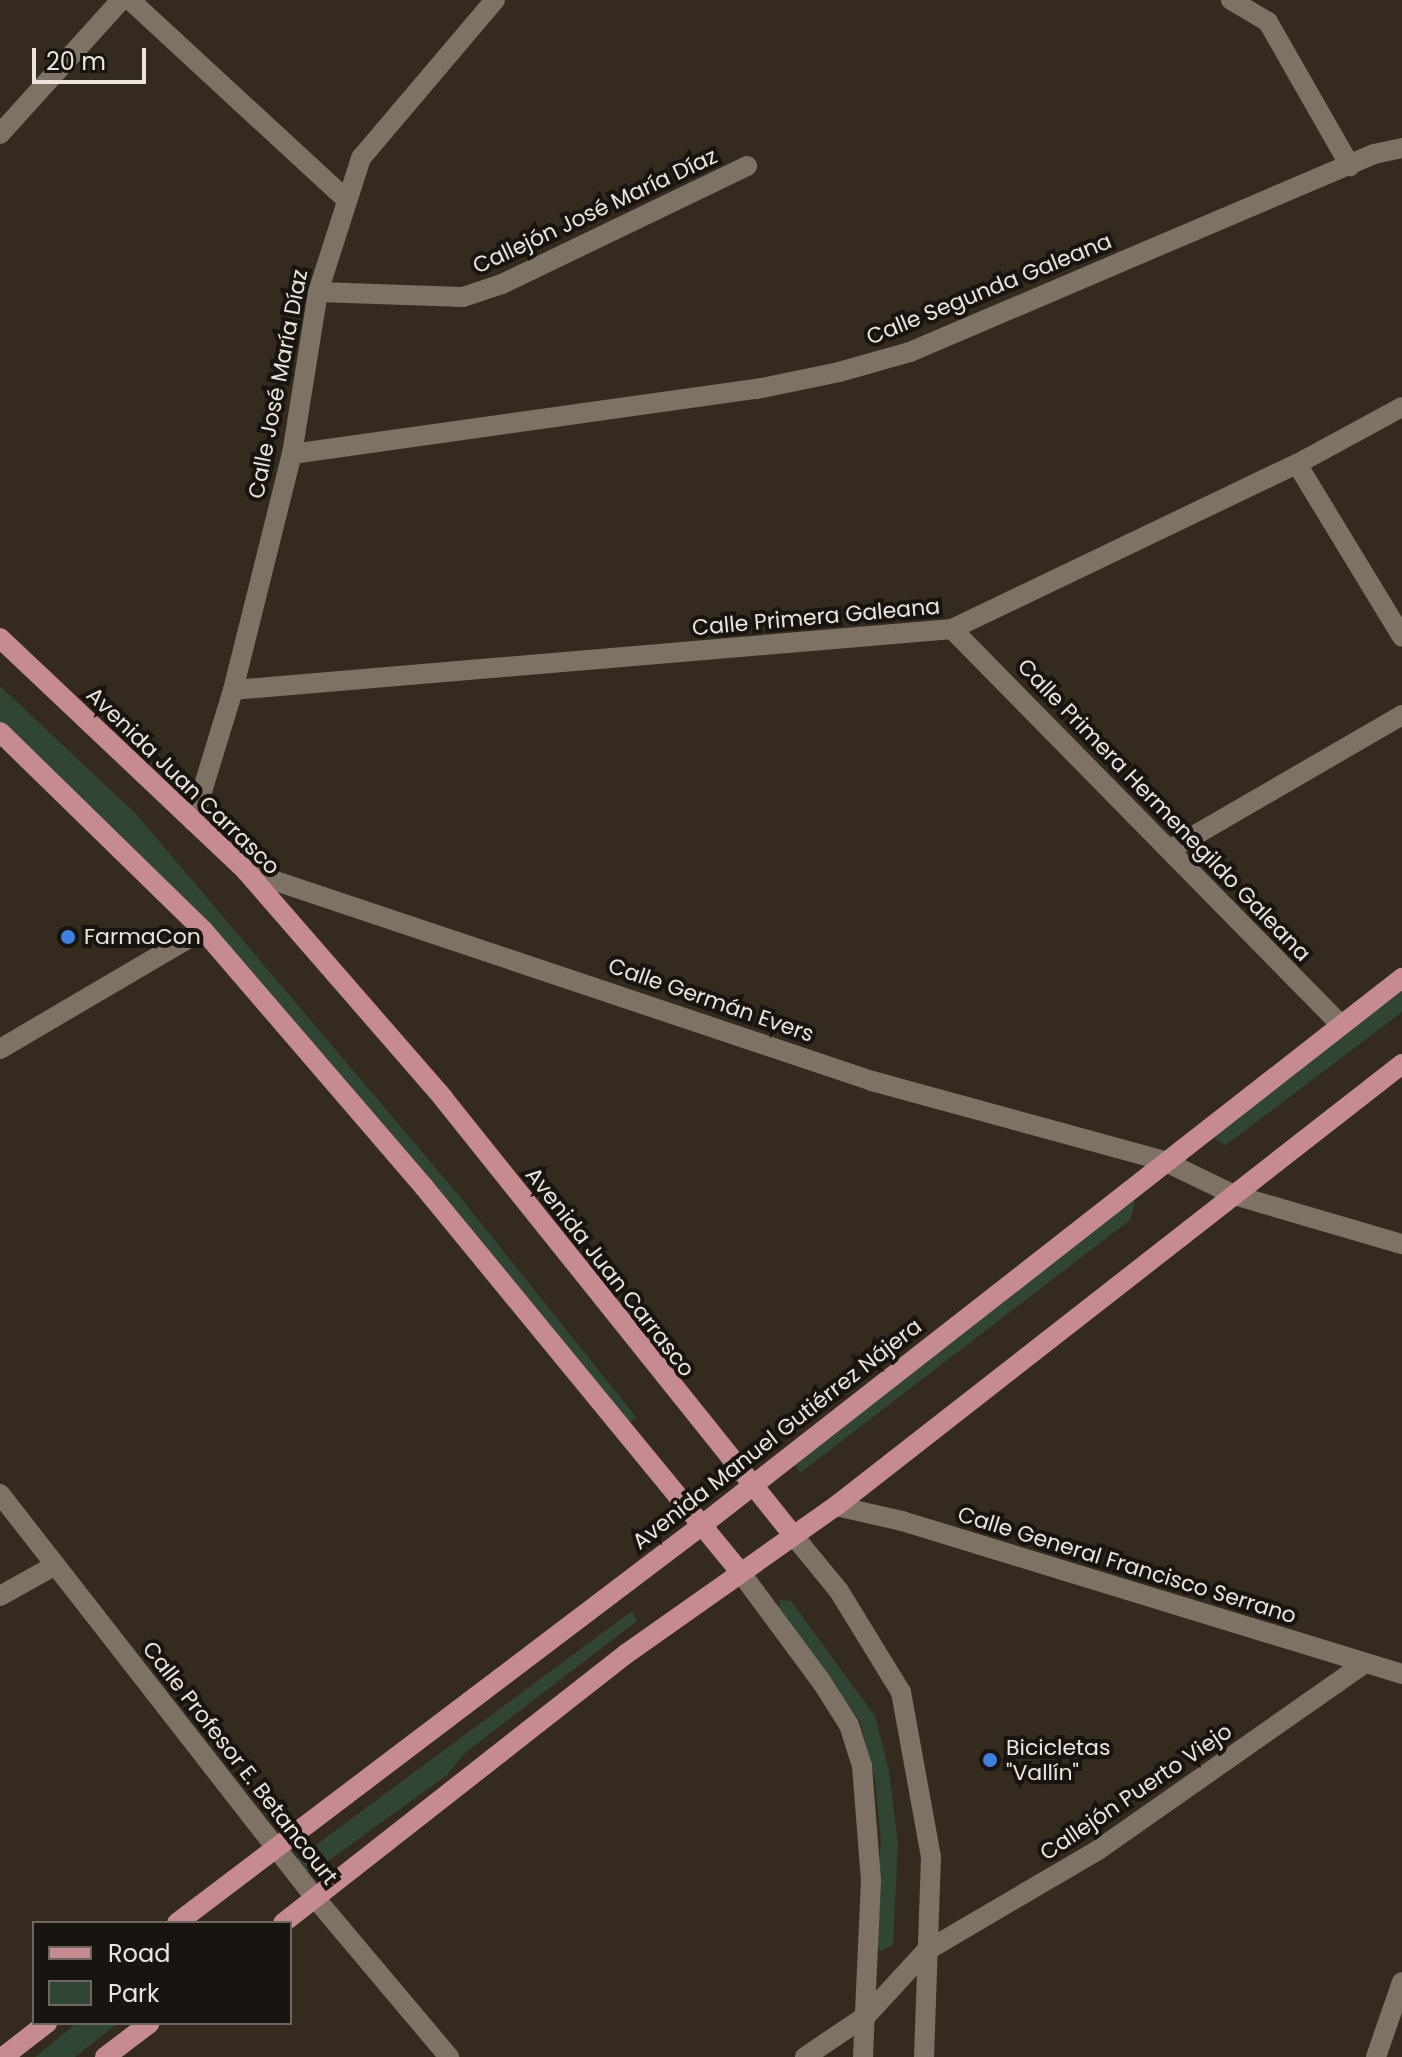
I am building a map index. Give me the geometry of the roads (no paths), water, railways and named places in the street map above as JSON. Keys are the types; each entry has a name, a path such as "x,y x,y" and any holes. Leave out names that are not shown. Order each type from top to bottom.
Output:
{"main road":[{"name":"Avenida Juan Carrasco","path":"0,638 246,871 443,1098 793,1535"},
{"path":"0,732 203,930 424,1187 741,1573"},
{"name":"Avenida Manuel Gutiérrez Nájera","path":"180,1921 701,1526 1164,1161 1402,978"},
{"path":"286,1921 626,1654 836,1506 1402,1064"},
{"path":"3,2057 44,2025"},
{"path":"105,2057 147,2025"}],"street":[{"path":"0,134 121,0"},
{"path":"130,0 346,199"},
{"name":"Calle José María Díaz","path":"193,821 233,690 292,454 318,292 361,158 495,0"},
{"path":"1231,0 1268,22 1350,166"},
{"name":"Calle Segunda Galeana","path":"292,454 839,372 910,352 1350,166 1402,148"},
{"name":"Callejón José María Díaz","path":"318,292 463,297 502,284 747,166"},
{"name":"Calle Primera Galeana","path":"233,690 952,629 1297,464 1402,407"},
{"path":"1297,464 1402,637"},
{"name":"Calle Primera Hermenegildo Galeana","path":"952,629 1341,1025"},
{"path":"1171,849 1402,715"},
{"name":"Calle Germán Evers","path":"246,871 872,1081 1164,1161 1234,1195"},
{"path":"0,1049 203,930"},
{"path":"1234,1195 1402,1244"},
{"name":"Calle Profesor E. Betancourt","path":"0,1494 316,1899 449,2057"},
{"name":"Calle General Francisco Serrano","path":"836,1506 902,1521 1402,1674"},
{"name":"Avenida Juan Carrasco","path":"793,1535 839,1591 901,1692 931,1857 924,2057"},
{"path":"0,1596 54,1566"},
{"path":"741,1573 842,1714 862,1766 871,1880 863,2057"},
{"name":"Callejón Puerto Viejo","path":"805,2057 867,2015 926,1951 1098,1850 1365,1663"},
{"path":"1376,2057 1394,2031 1402,1982"}],"place":[{"name":"FarmaCon","path":"68,937"},
{"name":"Bicicletas \"Vallín\"","path":"990,1760"}]}
